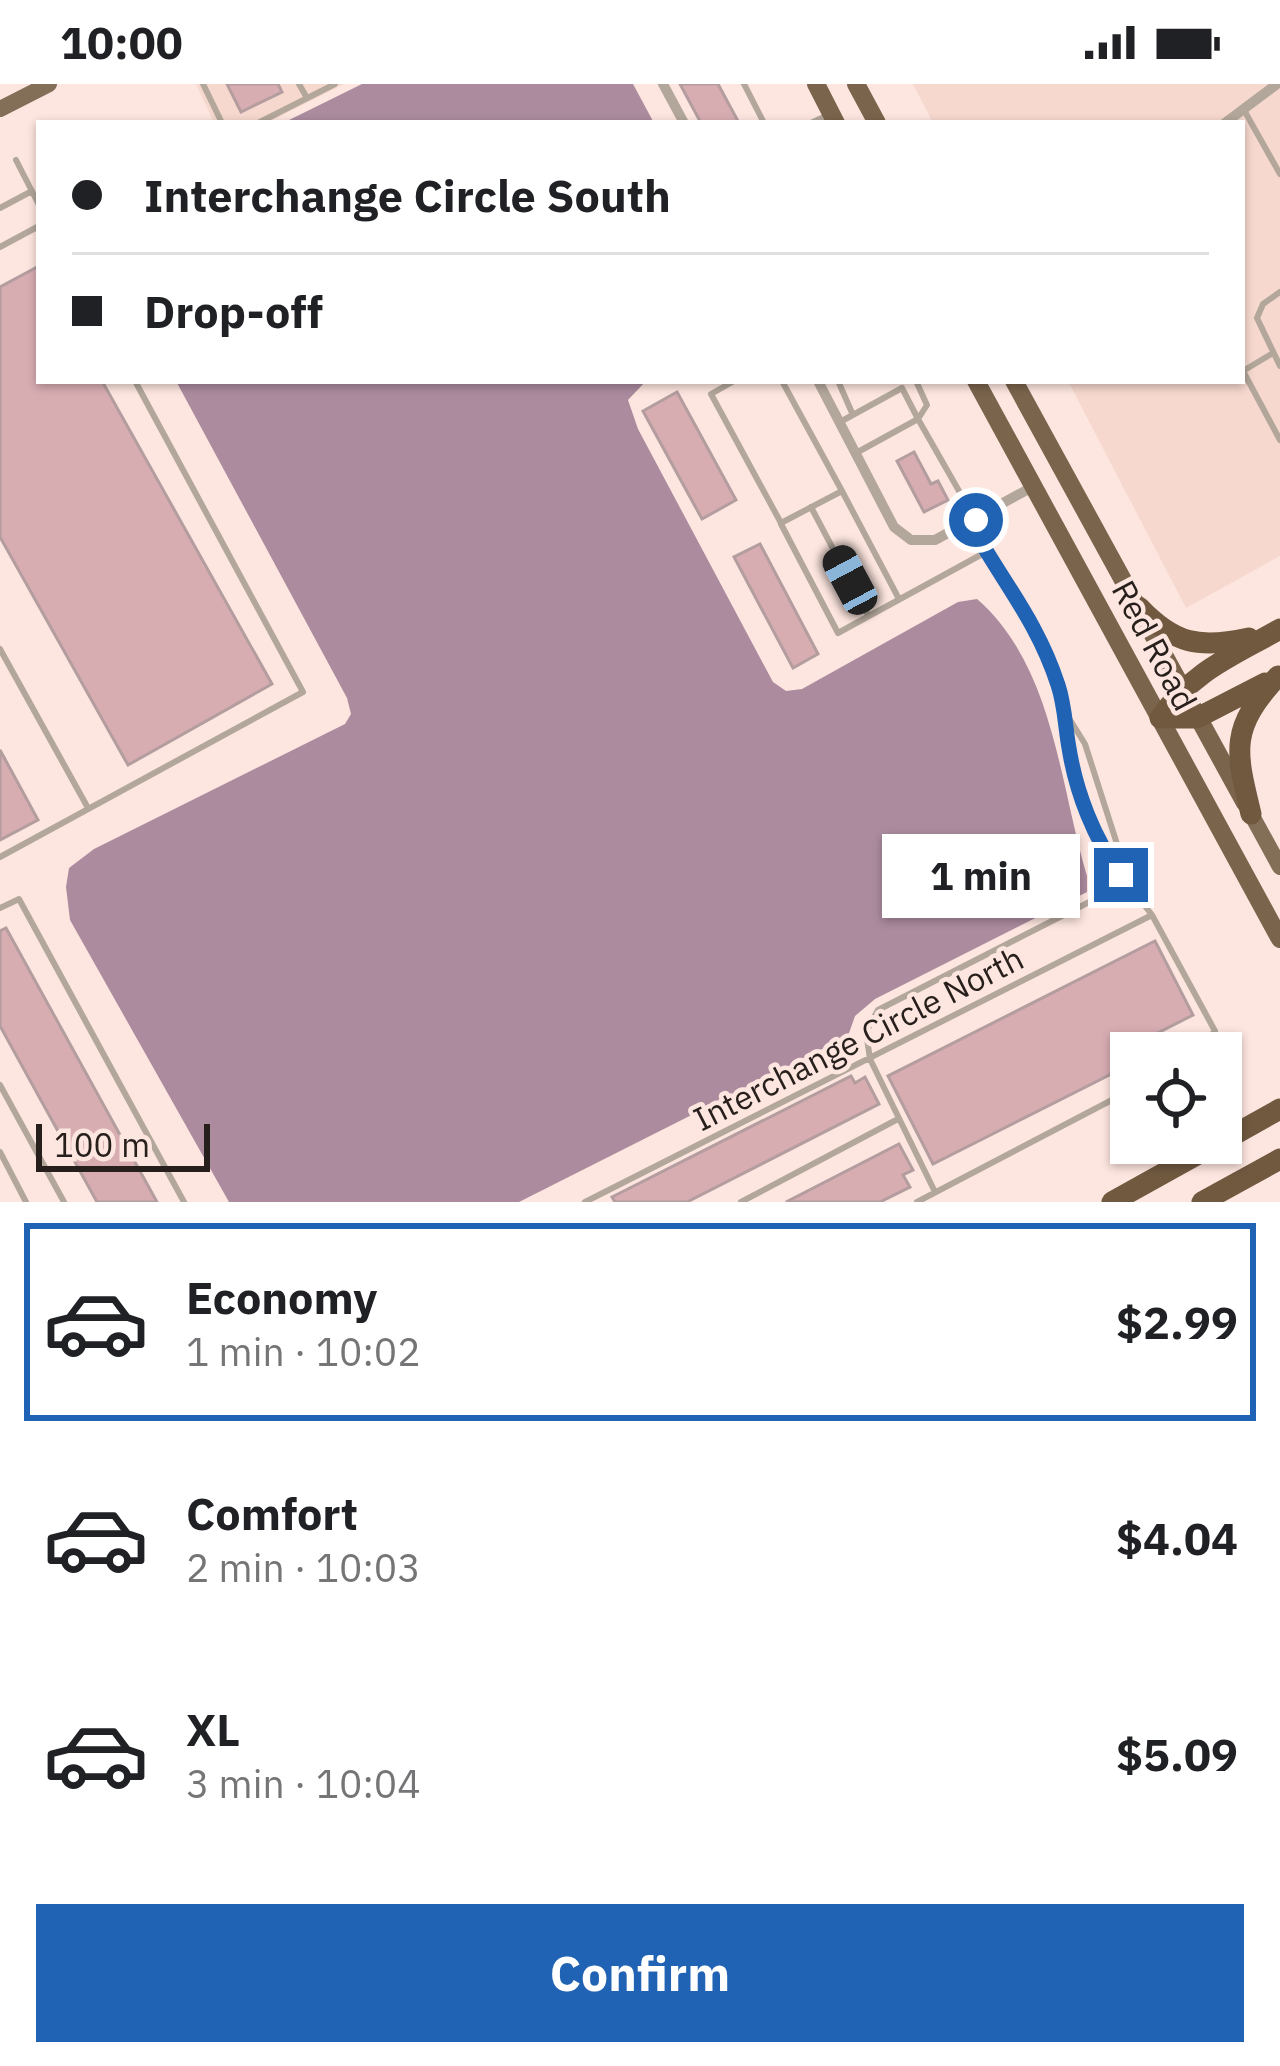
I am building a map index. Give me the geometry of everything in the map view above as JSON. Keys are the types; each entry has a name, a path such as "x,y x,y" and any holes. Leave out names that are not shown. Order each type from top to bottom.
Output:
{"highway":[{"path":"816,84 834,118"},
{"path":"856,84 875,120"},
{"name":"Red Road","path":"978,384 1280,939"},
{"name":"Red Road","path":"1017,384 1251,814"},
{"path":"1138,607 1163,632 1196,643 1220,644 1277,631"},
{"path":"1160,718 1182,688 1277,631"},
{"path":"1160,718 1197,718 1279,675"},
{"path":"1251,814 1238,753 1240,730 1252,706 1279,675"},
{"path":"1242,1130 1280,1109"},
{"path":"1207,1200 1280,1159"},
{"path":"1112,1202 1180,1164"}],"main road":[{"path":"0,109 49,84"},
{"name":"Red Road","path":"1251,814 1280,867"}],"street":[{"path":"663,84 682,120"},
{"path":"1229,120 1277,84"},
{"path":"820,384 894,527 911,540 935,540 1036,485"}],"lane":[{"path":"203,84 221,120"},
{"path":"299,84 307,98"},
{"path":"264,120 335,84"},
{"path":"744,84 762,120"},
{"path":"1244,110 1280,174"},
{"path":"16,160 36,199"},
{"path":"0,208 32,191"},
{"path":"0,247 36,228"},
{"path":"1280,292 1263,304 1257,318 1280,366"},
{"path":"1245,370 1273,353"},
{"path":"1245,375 1280,440"},
{"path":"0,857 303,692 137,384"},
{"path":"729,384 711,394 838,633 986,553"},
{"path":"784,384 900,600"},
{"path":"839,384 853,415"},
{"path":"856,453 918,419 927,405 917,384"},
{"path":"840,422 902,388 986,553 1009,581 1044,646 1067,716 1085,744 1117,844 1121,875"},
{"path":"781,523 842,491"},
{"path":"811,507 869,616"},
{"path":"0,649 89,809"},
{"path":"1067,716 1069,748 1088,818 1104,853 1152,915 1213,1032"},
{"path":"935,1192 870,1059 866,1032 878,1010 1099,897 1121,875"},
{"path":"0,908 19,898 184,1202"},
{"name":"Interchange Circle North","path":"588,1202 1152,915"},
{"path":"0,1085 64,1202"},
{"path":"916,1202 1110,1101"},
{"path":"0,1114 13,1108"},
{"path":"741,1202 898,1119"},
{"path":"0,1152 26,1202"}],"shaded area":[{"path":"196,84 344,84 273,120 213,120"},
{"path":"362,84 633,84 652,120 289,120"},
{"path":"913,84 1280,84 1280,556 1186,608 1070,384 1245,384 1245,120 931,120"},
{"path":"178,384 643,384 628,400 638,429 773,682 786,691 802,689 958,602 977,599 1003,626 1023,657 1050,728 1087,892 875,999 855,1016 848,1036 519,1202 229,1202 70,920 69,868 94,849 345,724 351,714 347,698"}],"building":[{"path":"227,84 278,84 282,92 241,112"},
{"path":"680,84 718,84 737,120 699,120"},
{"path":"36,268 36,384 104,384 272,684 128,765 0,537 0,287"},
{"path":"677,392 736,500 702,519 643,411"},
{"path":"914,452 931,484 938,481 948,500 924,512 897,461"},
{"path":"760,544 818,654 793,668 734,557"},
{"path":"0,750 38,820 0,840"},
{"path":"6,928 157,1202 97,1202 0,1026 0,931"},
{"path":"1155,941 1193,1015 1160,1032 1110,1032 1110,1075 933,1164 888,1076"},
{"path":"851,1076 855,1083 865,1077 879,1104 687,1202 615,1202 612,1197"},
{"path":"899,1144 913,1170 903,1175 910,1187 880,1202 786,1202"}],"route":[{"path":"976,520 970,523 986,553 1009,581 1044,646 1067,716 1069,748 1088,818 1104,853 1121,875"}]}
